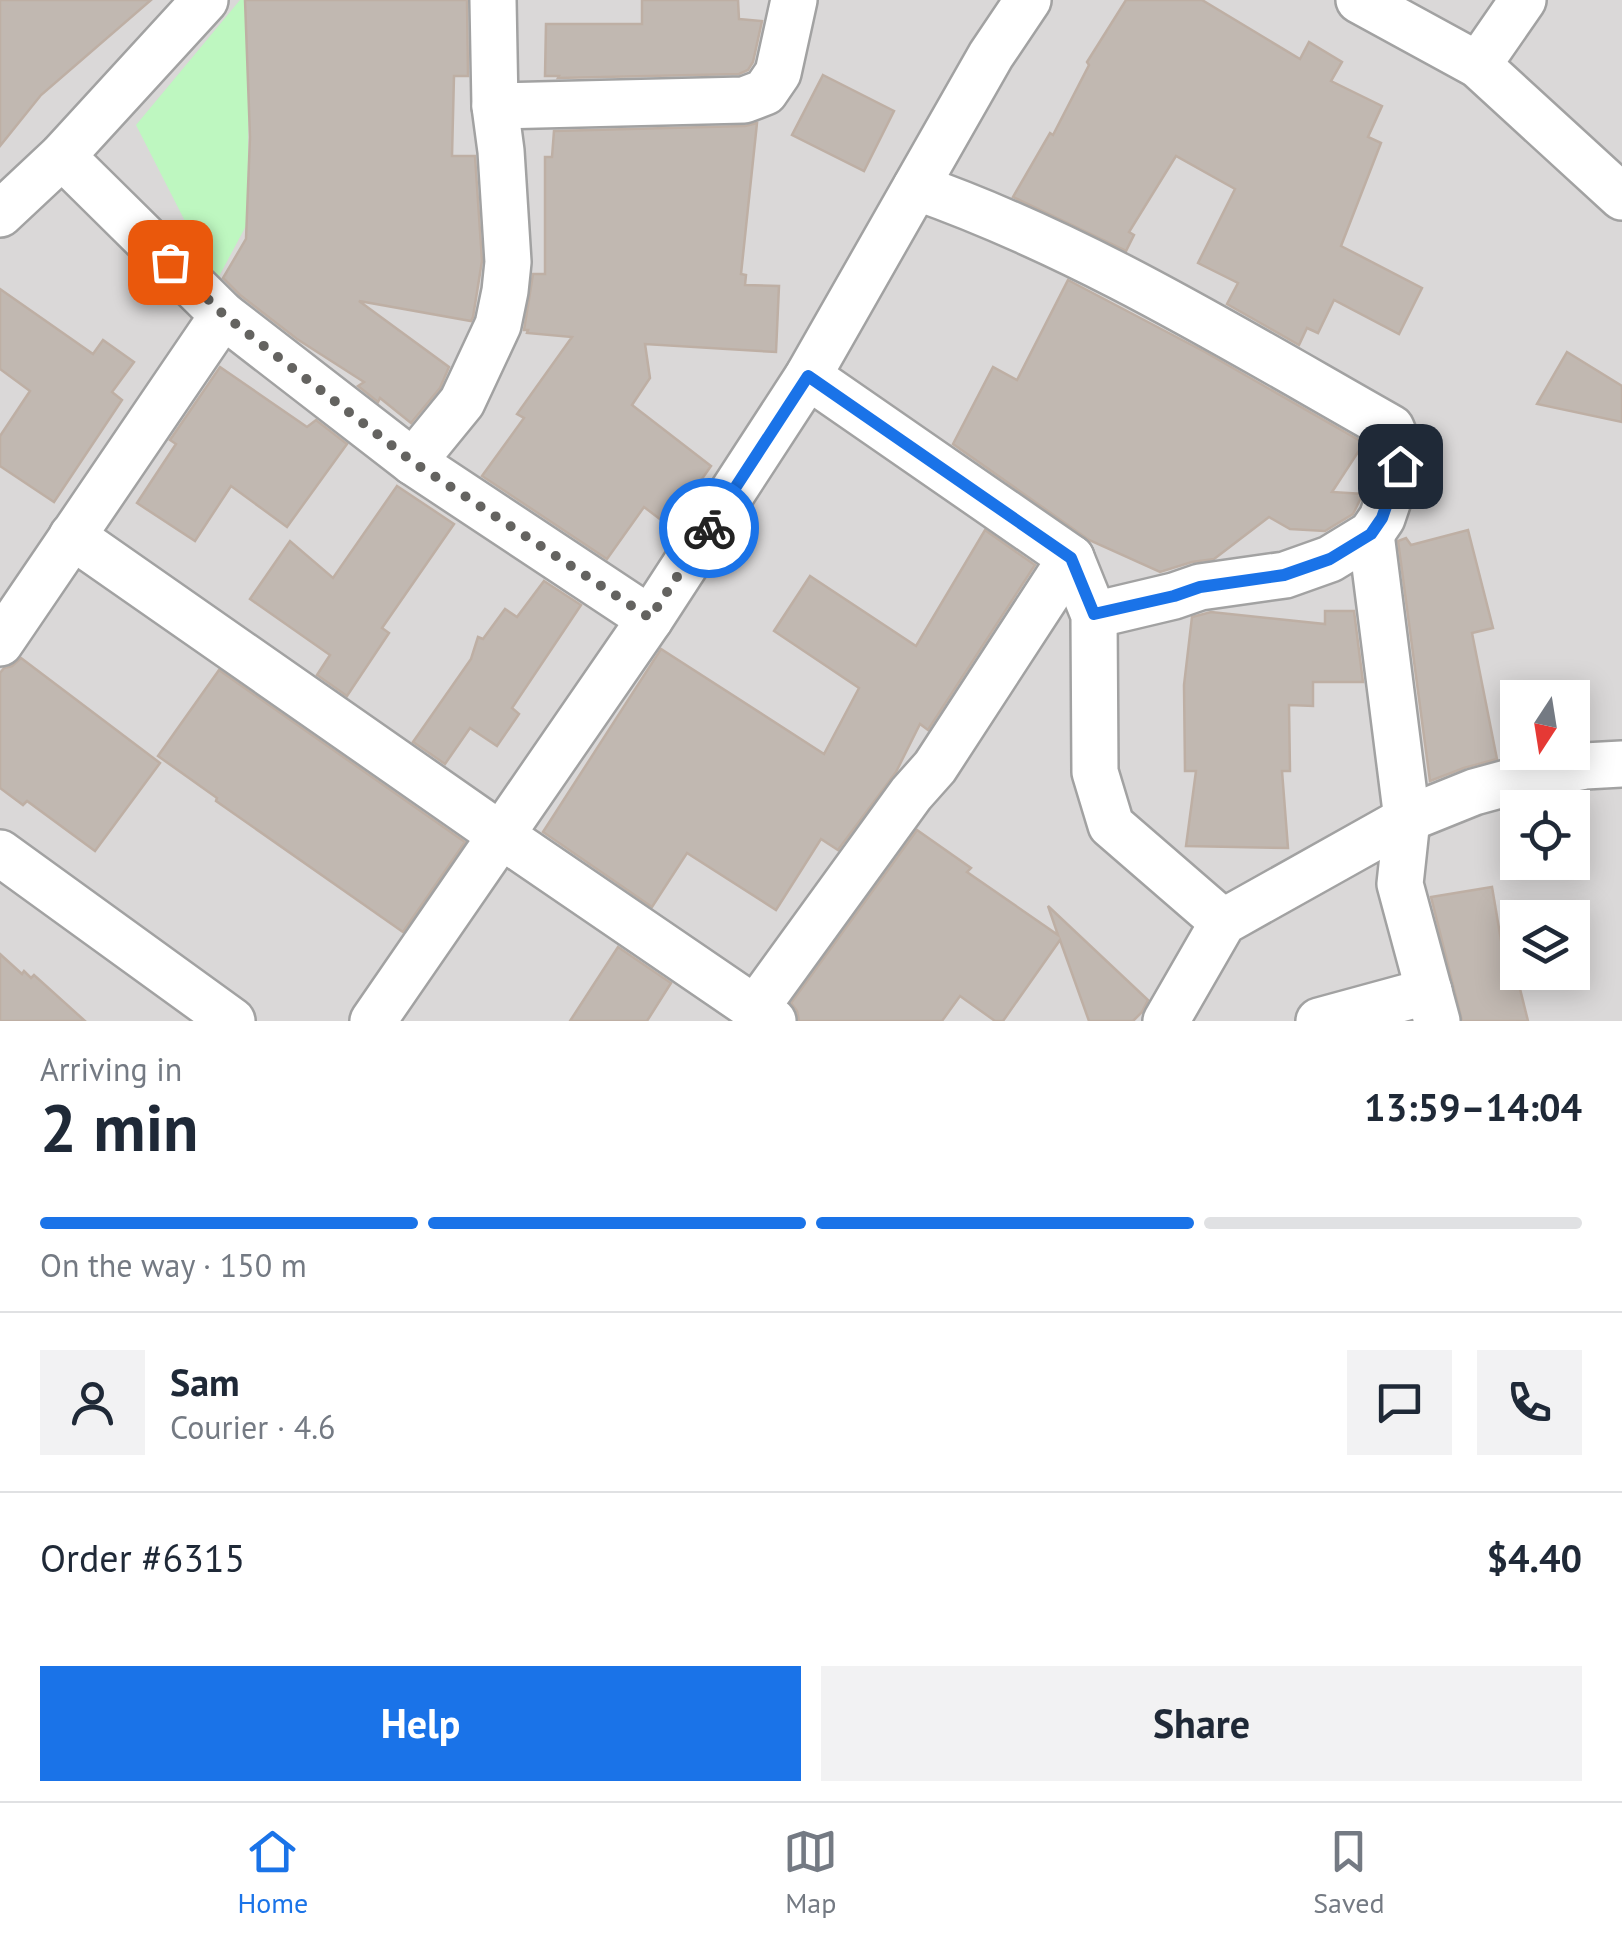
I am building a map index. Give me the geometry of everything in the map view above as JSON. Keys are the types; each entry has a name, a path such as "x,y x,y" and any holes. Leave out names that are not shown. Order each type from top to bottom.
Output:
{"street":[{"path":"413,462 462,402 498,325 508,262 495,106 493,0"},
{"path":"495,106 744,100 765,92 778,73 794,0"},
{"path":"373,1021 650,618 808,376 992,55 1028,0"},
{"path":"1359,0 1478,65 1622,197"},
{"path":"1478,65 1523,0"},
{"path":"0,213 62,156 180,9"},
{"path":"62,156 224,315 413,462 650,618"},
{"path":"916,187 979,209 1043,238 1392,428 1400,466 1382,518 1371,534 1330,559 1284,575 1200,587 1094,614"},
{"path":"0,642 224,315"},
{"path":"808,376 1071,558 1094,614 1094,772 1111,825 1223,922"},
{"path":"1319,1021 1433,1006 1400,884 1407,819 1371,534"},
{"path":"72,536 764,1015 911,794 935,767 1071,558"},
{"path":"1166,1021 1223,922 1407,819 1474,792 1536,775 1622,764"},
{"path":"0,853 232,1021"}],"shaded area":[{"path":"0,0 1622,0 1622,1021 0,1021"}],"green space":[{"path":"240,0 245,0 249,79 247,224 216,282 136,125"}],"building":[{"path":"0,0 151,0 41,95 0,146"},
{"path":"245,0 467,0 468,76 454,76 452,156 475,156 482,261 473,317 471,321 359,301 449,367 440,388 411,423 358,386 364,382 297,339 223,278 246,239 250,137"},
{"path":"642,0 738,0 739,19 762,21 753,62 739,74 545,76 546,24 642,24"},
{"path":"1126,0 1202,0 1300,59 1309,42 1342,62 1331,81 1382,106 1368,137 1381,143 1341,246 1422,288 1399,334 1334,300 1318,333 1307,328 1299,345 1227,304 1238,283 1198,263 1235,189 1176,156 1129,232 1134,235 1126,251 1013,197 1050,133 1053,135 1089,65 1087,62"},
{"path":"823,75 894,111 864,171 792,135"},
{"path":"757,123 741,274 746,275 745,285 779,286 776,352 645,344 650,378 632,405 711,466 669,526 644,507 607,559 482,476 524,418 517,414 572,337 524,330 533,274 545,274 545,157 552,157 554,131"},
{"path":"1068,280 1205,352 1364,443 1332,492 1363,494 1353,514 1325,531 1290,529 1269,517 1214,559 1160,572 1089,540 953,444 993,367 1017,380"},
{"path":"0,289 93,354 103,340 134,362 112,392 122,400 54,502 0,466 0,436 30,391 0,369"},
{"path":"1567,352 1622,386 1622,422 1537,404"},
{"path":"220,367 307,427 316,420 347,444 287,527 231,486 195,541 137,503 176,444 170,440"},
{"path":"397,486 454,524 382,628 389,633 347,696 317,675 330,655 250,599 290,541 333,578"},
{"path":"985,530 1035,565 928,730 920,724 896,772 838,850 821,839 776,910 687,853 652,907 543,832 661,649 824,754 859,688 774,631 810,576 916,646"},
{"path":"1468,530 1493,628 1472,633 1497,759 1430,781 1398,541 1406,538 1411,545"},
{"path":"544,581 581,605 512,708 519,714 497,746 470,728 445,764 413,742 471,659 478,637 483,639 505,609 517,617"},
{"path":"1325,611 1354,611 1363,682 1313,682 1313,706 1289,705 1290,771 1282,771 1288,848 1186,846 1196,771 1185,771 1184,685 1192,617 1211,612 1325,624"},
{"path":"21,658 160,763 95,851 27,801 23,805 0,788 0,673"},
{"path":"219,670 465,842 403,932 158,756"},
{"path":"917,830 971,868 967,872 1058,935 1048,906 1148,1000 1142,1012 1133,1021 1089,1021 1060,940 1003,1021 995,1021 960,996 942,1021 799,1021 791,1003"},
{"path":"1492,887 1500,934 1500,990 1520,990 1528,1021 1462,1021 1431,897"},
{"path":"618,947 671,983 647,1021 570,1021"},
{"path":"0,954 22,974 24,971 31,978 34,975 85,1021 0,1021"}],"way so far":[{"path":"170,262 224,315 413,462 650,618 709,528"}],"route":[{"path":"709,528 808,376 1071,558 1094,614 1200,587 1284,575 1330,559 1371,534 1382,518 1400,466"}]}
